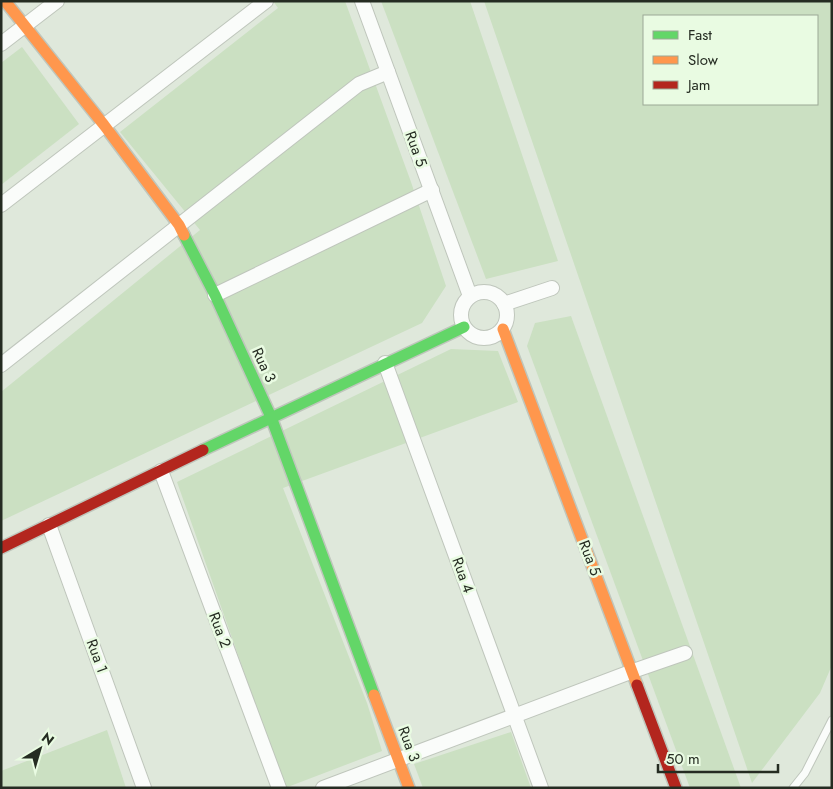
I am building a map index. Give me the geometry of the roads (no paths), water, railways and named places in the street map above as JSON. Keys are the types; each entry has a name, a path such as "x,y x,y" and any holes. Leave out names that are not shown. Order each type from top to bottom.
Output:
{"street":[{"name":"Rua 3","path":"5,1 104,125 179,225 215,295 271,417 409,788"},
{"path":"1,44 57,1"},
{"name":"Rua 5","path":"362,1 470,296"},
{"path":"1,205 262,3"},
{"path":"1,365 359,84 388,72"},
{"path":"215,295 432,190"},
{"path":"504,304 552,288"},
{"path":"482,292 495,295 504,304 507,317 504,330 493,337 480,338 468,332 464,327 462,308 470,296 482,292"},
{"path":"1,548 271,417 464,327"},
{"name":"Rua 5","path":"504,330 676,788"},
{"name":"Rua 4","path":"385,363 515,715 540,788"},
{"name":"Rua 2","path":"161,471 279,788"},
{"name":"Rua 1","path":"49,525 144,788"},
{"path":"323,788 398,758 685,653"}],"lane":[{"path":"793,788 805,773 832,720"}]}
